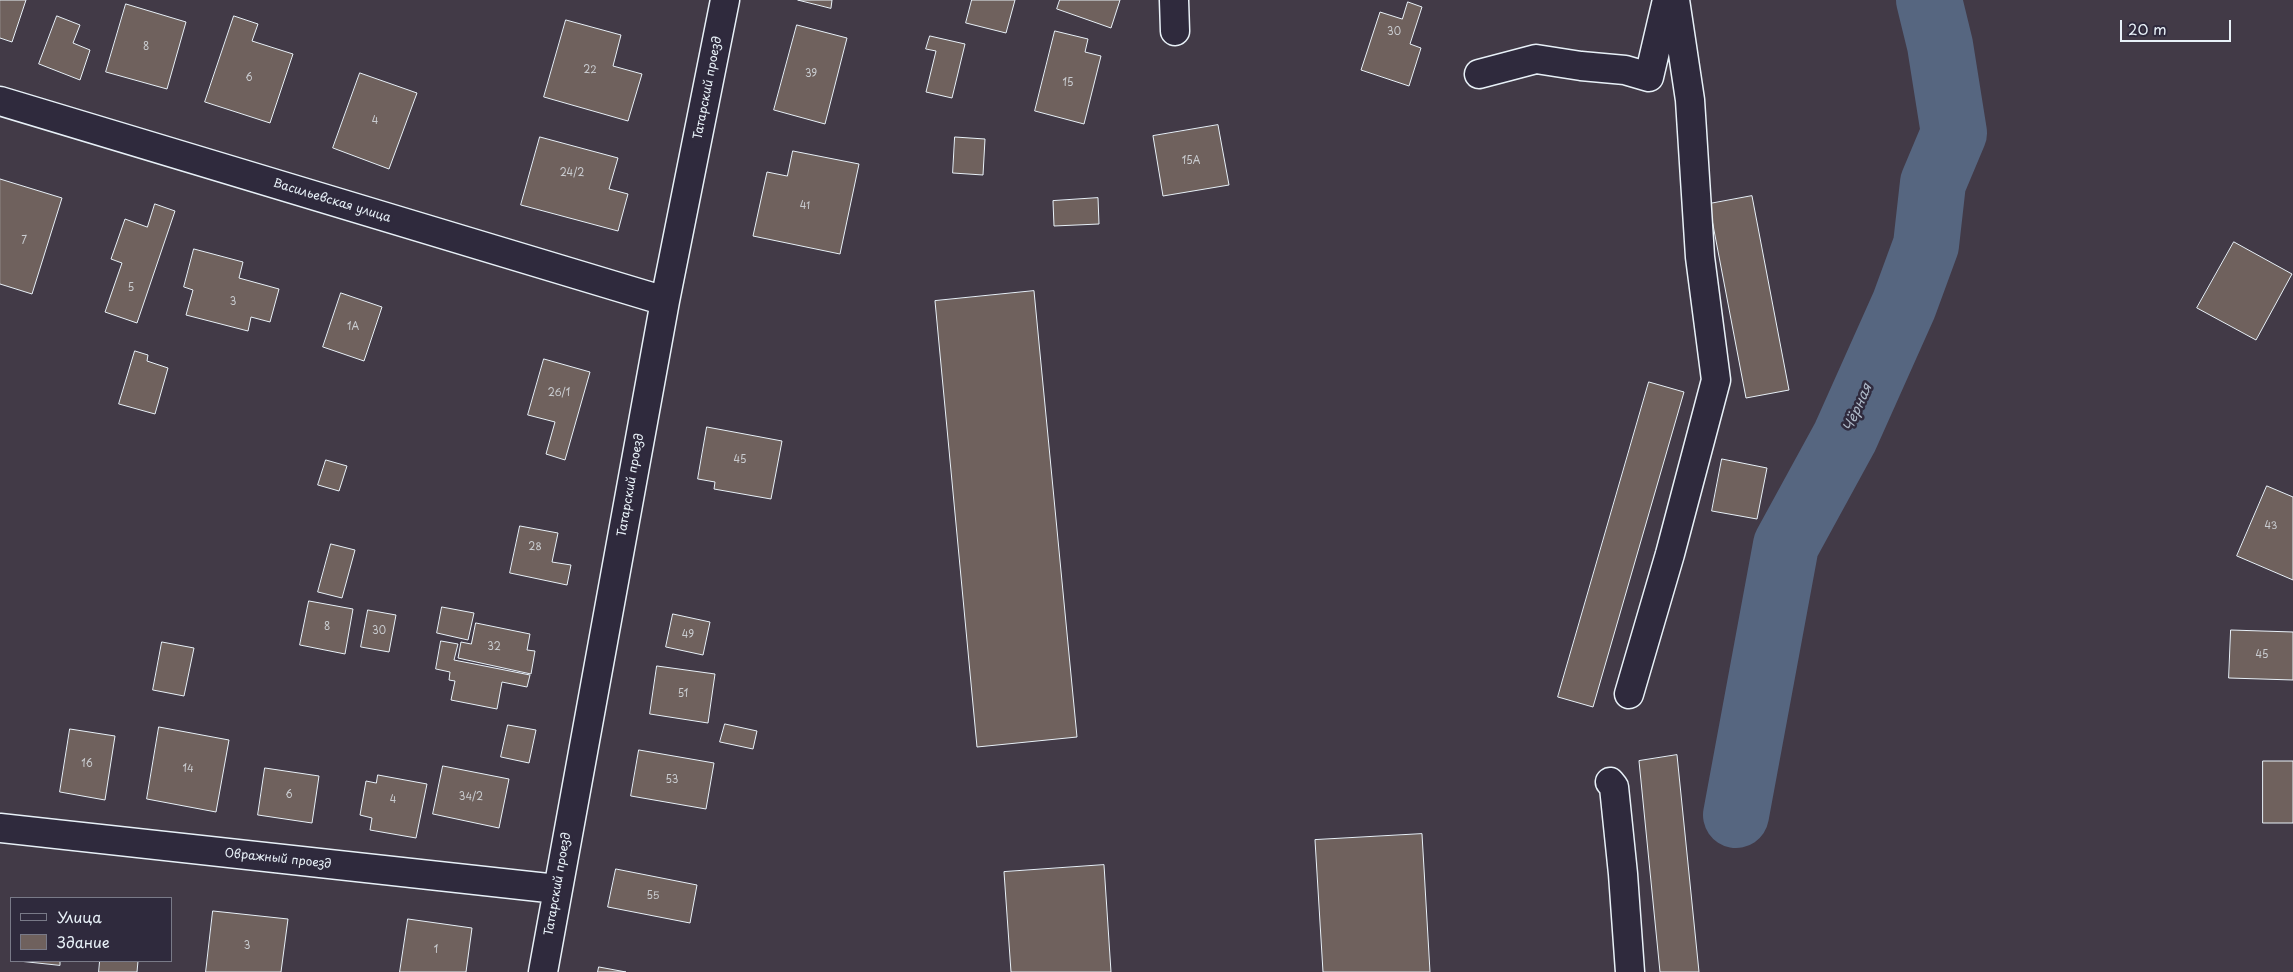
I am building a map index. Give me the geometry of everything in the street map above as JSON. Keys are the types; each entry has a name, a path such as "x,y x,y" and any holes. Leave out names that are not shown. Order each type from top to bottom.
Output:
{"street":[{"name":"Татарский проезд","path":"543,972 665,301 725,0"},
{"path":"1174,0 1175,32"},
{"path":"1479,74 1536,59 1625,70 1649,77 1667,0"},
{"path":"1629,694 1670,554 1716,380 1700,257 1690,100 1675,0"},
{"name":"Васильевская улица","path":"0,101 665,301"},
{"path":"1610,782 1614,787 1630,972"},
{"name":"Овражный проезд","path":"0,828 557,890"}],"building":[{"path":"0,0 26,0 12,42 0,38"},
{"path":"798,0 832,0 831,8"},
{"path":"972,0 1015,0 1006,33 966,23"},
{"path":"1060,0 1120,0 1111,28 1057,9"},
{"path":"1408,2 1422,7 1410,44 1421,48 1409,86 1361,70 1380,12 1402,19"},
{"path":"126,4 186,22 167,89 106,72"},
{"path":"57,16 80,25 73,43 90,50 80,80 39,64"},
{"path":"234,16 258,24 252,41 293,54 270,123 205,102"},
{"path":"566,20 621,35 613,66 642,74 628,121 544,97"},
{"path":"797,25 847,38 825,124 774,110"},
{"path":"1055,31 1088,39 1085,52 1101,56 1084,124 1035,111"},
{"path":"930,36 965,44 952,98 926,92 936,51 926,49"},
{"path":"360,73 417,93 389,169 333,148"},
{"path":"1218,125 1229,185 1163,196 1153,136"},
{"path":"540,137 618,158 609,189 628,194 618,231 521,205"},
{"path":"955,137 985,139 983,175 953,173"},
{"path":"793,151 859,164 840,254 753,236 767,172 787,176"},
{"path":"0,179 62,198 32,294 0,284"},
{"path":"1752,196 1789,390 1746,398 1709,204"},
{"path":"1098,198 1099,224 1054,226 1053,201"},
{"path":"155,204 175,211 137,323 105,312 122,263 111,259 125,219 147,227"},
{"path":"2234,242 2292,274 2256,340 2197,308"},
{"path":"194,249 243,262 239,278 279,289 270,322 251,317 248,331 186,315 193,290 184,287"},
{"path":"1034,291 1077,737 977,747 935,301"},
{"path":"341,293 382,307 364,361 323,347"},
{"path":"135,351 148,355 147,361 168,368 155,414 119,404"},
{"path":"544,359 590,372 565,460 546,454 555,422 528,415"},
{"path":"1649,382 1684,392 1593,707 1558,697"},
{"path":"707,427 782,441 771,499 714,489 715,482 698,479"},
{"path":"1722,459 1767,468 1757,519 1712,511"},
{"path":"326,460 347,466 339,491 318,485"},
{"path":"2267,486 2293,497 2293,580 2237,556"},
{"path":"520,526 558,533 552,562 571,565 567,585 510,573"},
{"path":"331,544 355,550 342,598 318,592"},
{"path":"309,601 353,609 345,654 300,645"},
{"path":"442,607 474,613 468,640 437,633"},
{"path":"368,610 396,615 389,652 361,647"},
{"path":"673,614 710,622 703,655 666,647"},
{"path":"476,623 530,634 527,650 535,651 531,674 458,658 461,642 471,644"},
{"path":"2231,630 2293,632 2293,680 2229,678"},
{"path":"441,641 458,644 454,660 530,675 527,687 502,682 497,709 451,700 455,681 449,680 450,672 436,669"},
{"path":"162,642 194,648 184,696 153,690"},
{"path":"657,666 715,674 708,723 650,714"},
{"path":"725,724 757,731 753,749 720,742"},
{"path":"508,725 536,730 529,763 501,757"},
{"path":"159,727 229,740 216,812 147,799"},
{"path":"70,729 115,736 105,800 60,792"},
{"path":"639,750 714,763 706,809 631,796"},
{"path":"1677,755 1699,972 1660,972 1639,761"},
{"path":"2263,761 2293,761 2293,823 2263,823"},
{"path":"443,766 509,779 499,828 433,814"},
{"path":"265,768 319,776 312,823 258,815"},
{"path":"378,775 427,784 416,838 370,830 372,818 360,815 366,781 376,783"},
{"path":"1422,834 1430,972 1323,972 1315,840"},
{"path":"1104,865 1111,972 1011,972 1004,872"},
{"path":"616,869 697,885 690,923 608,907"},
{"path":"213,911 288,919 281,972 206,972"},
{"path":"408,919 472,928 466,972 400,972"},
{"path":"29,962 60,962 60,965"},
{"path":"100,962 138,962 137,972 99,972"},
{"path":"599,967 626,972 598,972"}],"waterway":[{"name":"Чёрная","path":"1736,815 1786,545 1845,437 1904,305 1926,245 1933,183 1954,133 1940,45 1929,0"}]}
